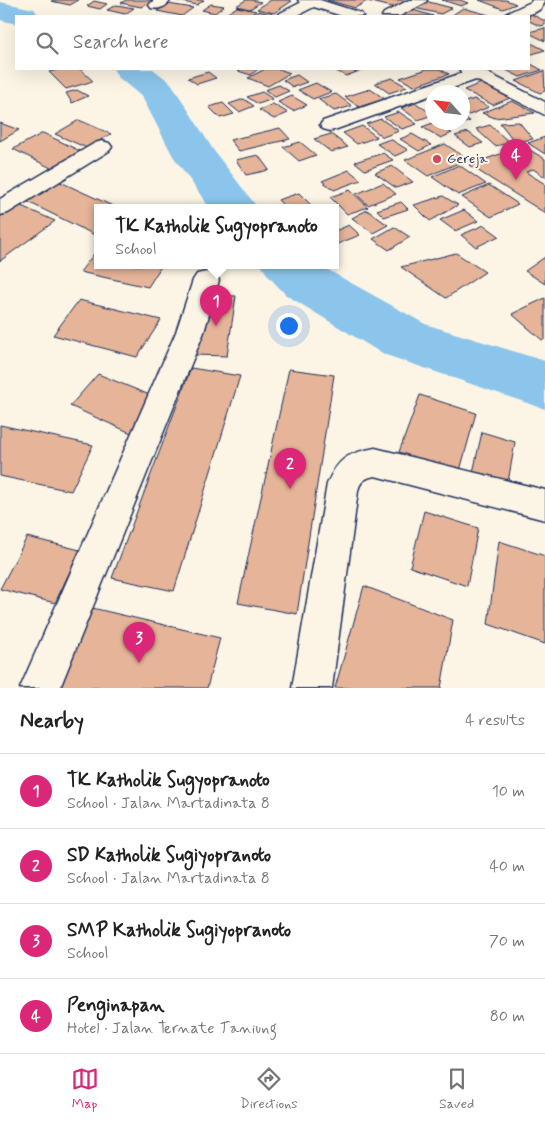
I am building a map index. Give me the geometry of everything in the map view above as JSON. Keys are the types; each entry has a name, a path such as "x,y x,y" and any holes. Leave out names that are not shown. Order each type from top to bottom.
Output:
{"street":[{"path":"391,15 420,0"},
{"path":"514,15 537,5 539,0"},
{"path":"287,15 309,1 353,15"},
{"path":"330,125 472,72 545,109"},
{"path":"0,208 102,147"},
{"path":"40,688 190,332 206,280"},
{"path":"312,688 344,480 350,470 361,464 375,462 545,505"}],"building":[{"path":"79,0 70,5 51,1"},
{"path":"126,0 152,0 141,7 121,3"},
{"path":"174,0 204,0 197,5"},
{"path":"246,0 261,2 250,9 236,6"},
{"path":"271,0 292,1 274,13 257,9"},
{"path":"327,0 409,0 396,8 367,1 355,8"},
{"path":"442,0 460,0 468,3 461,6"},
{"path":"479,0 506,0 516,4 503,9"},
{"path":"94,1 107,4 100,9 87,6"},
{"path":"425,1 452,8 441,14 414,8"},
{"path":"168,4 193,8 183,15 157,11"},
{"path":"211,4 224,6 215,13 202,10"},
{"path":"116,5 134,8 125,14 107,10"},
{"path":"237,7 256,11 250,15 226,14"},
{"path":"463,8 489,15 452,15"},
{"path":"413,10 430,15 401,15"},
{"path":"259,11 273,15 253,15"},
{"path":"527,12 545,21 545,25 540,26 530,21 530,15 516,15"},
{"path":"545,28 545,41 530,34 530,32"},
{"path":"530,42 545,50 530,55"},
{"path":"530,64 542,70 520,77 506,70 530,70"},
{"path":"81,70 93,81 66,89 49,72"},
{"path":"240,70 257,70 251,75 238,71"},
{"path":"263,70 282,70 290,73 268,86 248,78"},
{"path":"334,70 362,70 346,76"},
{"path":"424,70 441,70 449,74 414,86 400,78"},
{"path":"544,71 545,91 540,93 516,81"},
{"path":"208,72 216,78 197,84 188,78"},
{"path":"297,75 307,82 293,87 283,80"},
{"path":"392,78 407,87 389,93 375,83"},
{"path":"316,83 331,92 313,99 298,90"},
{"path":"481,83 510,98 493,105 470,93 470,88"},
{"path":"279,85 289,91 275,97 265,90"},
{"path":"370,89 385,99 359,107 345,97"},
{"path":"77,90 88,96 72,103 66,93"},
{"path":"262,92 273,99 258,104 247,97"},
{"path":"336,94 352,106 334,111 318,99"},
{"path":"292,96 307,105 293,111 278,102"},
{"path":"244,99 254,106 239,112 229,104"},
{"path":"474,99 489,107 470,115 470,100"},
{"path":"512,101 535,113 495,118 482,113"},
{"path":"223,103 234,114 220,118 209,107"},
{"path":"416,103 425,109 425,118 418,120 401,108"},
{"path":"273,104 288,113 274,119 259,110"},
{"path":"399,112 417,124 402,129 384,117"},
{"path":"381,119 399,131 383,137 366,124"},
{"path":"79,120 111,134 87,148 55,134"},
{"path":"519,122 533,139 515,142 500,123"},
{"path":"0,123 19,130 0,141"},
{"path":"490,125 510,143 495,146 476,129"},
{"path":"362,126 377,137 357,144 343,133"},
{"path":"280,128 290,139 239,151 230,140"},
{"path":"427,130 446,130 452,133 441,138"},
{"path":"468,132 483,143 470,147 455,136"},
{"path":"43,133 80,151 51,168 13,149"},
{"path":"331,134 348,147 331,152 314,139"},
{"path":"412,134 431,145 419,151 400,139"},
{"path":"545,137 545,154 528,143"},
{"path":"390,139 408,150 395,156 377,144"},
{"path":"300,142 316,155 299,161 283,147"},
{"name":"Gereja","path":"445,144 468,159 428,176 405,160"},
{"path":"523,146 545,159 545,177 533,169 526,172 545,184 545,213 469,165"},
{"path":"383,153 393,160 365,170 355,162"},
{"path":"258,155 269,170 246,175 236,160"},
{"path":"459,165 486,184 458,195 432,177"},
{"path":"392,166 413,182 396,188 375,173"},
{"path":"349,170 361,180 334,190 322,181"},
{"path":"56,180 108,204 94,204 94,235 24,200"},
{"path":"383,183 396,194 368,205 356,194"},
{"path":"489,185 518,204 491,217 462,197"},
{"path":"350,190 368,207 347,214 330,197"},
{"path":"299,193 310,204 282,204 278,200"},
{"path":"443,196 458,205 430,221 414,205"},
{"path":"401,202 408,209 384,217 377,210"},
{"path":"19,205 55,221 0,261 0,217"},
{"path":"367,210 388,225 373,233 352,218"},
{"path":"464,210 478,221 455,231 440,220"},
{"path":"349,225 360,235 339,243 339,229"},
{"path":"484,225 499,236 476,247 461,235"},
{"path":"394,227 410,237 389,250 373,239"},
{"path":"456,253 485,272 446,298 401,267"},
{"path":"94,254 94,269 159,269 148,287 80,272"},
{"path":"545,257 545,284 525,271"},
{"path":"206,295 236,296 227,356 194,355"},
{"path":"545,298 545,339 542,340 512,314"},
{"path":"79,300 161,320 137,357 53,335"},
{"path":"191,368 240,376 174,591 112,578"},
{"path":"289,369 334,375 297,614 238,603"},
{"path":"98,374 157,398 131,433 70,406"},
{"path":"420,395 476,413 459,474 399,452"},
{"path":"0,425 93,445 71,491 0,476"},
{"path":"482,432 515,442 507,488 472,477"},
{"path":"424,511 478,528 467,586 410,567"},
{"path":"27,537 80,550 55,603 0,589"},
{"path":"499,541 545,556 545,644 488,624"},
{"path":"364,586 453,620 441,688 335,688"},
{"path":"88,607 220,638 207,688 54,688"}],"waterway":[{"path":"0,11 18,15"},
{"path":"132,70 158,91 195,156 231,204"},
{"path":"291,269 305,282 404,339 545,385"}],"place":[{"name":"Gereja","path":"437,159"},
{"name":"Penginapan","path":"516,180"},
{"name":"TK Katholik Sugyopranoto","path":"216,326"},
{"name":"SD Katholik Sugiyopranoto","path":"290,489"},
{"name":"SMP Katholik Sugiyopranoto","path":"139,663"}]}
